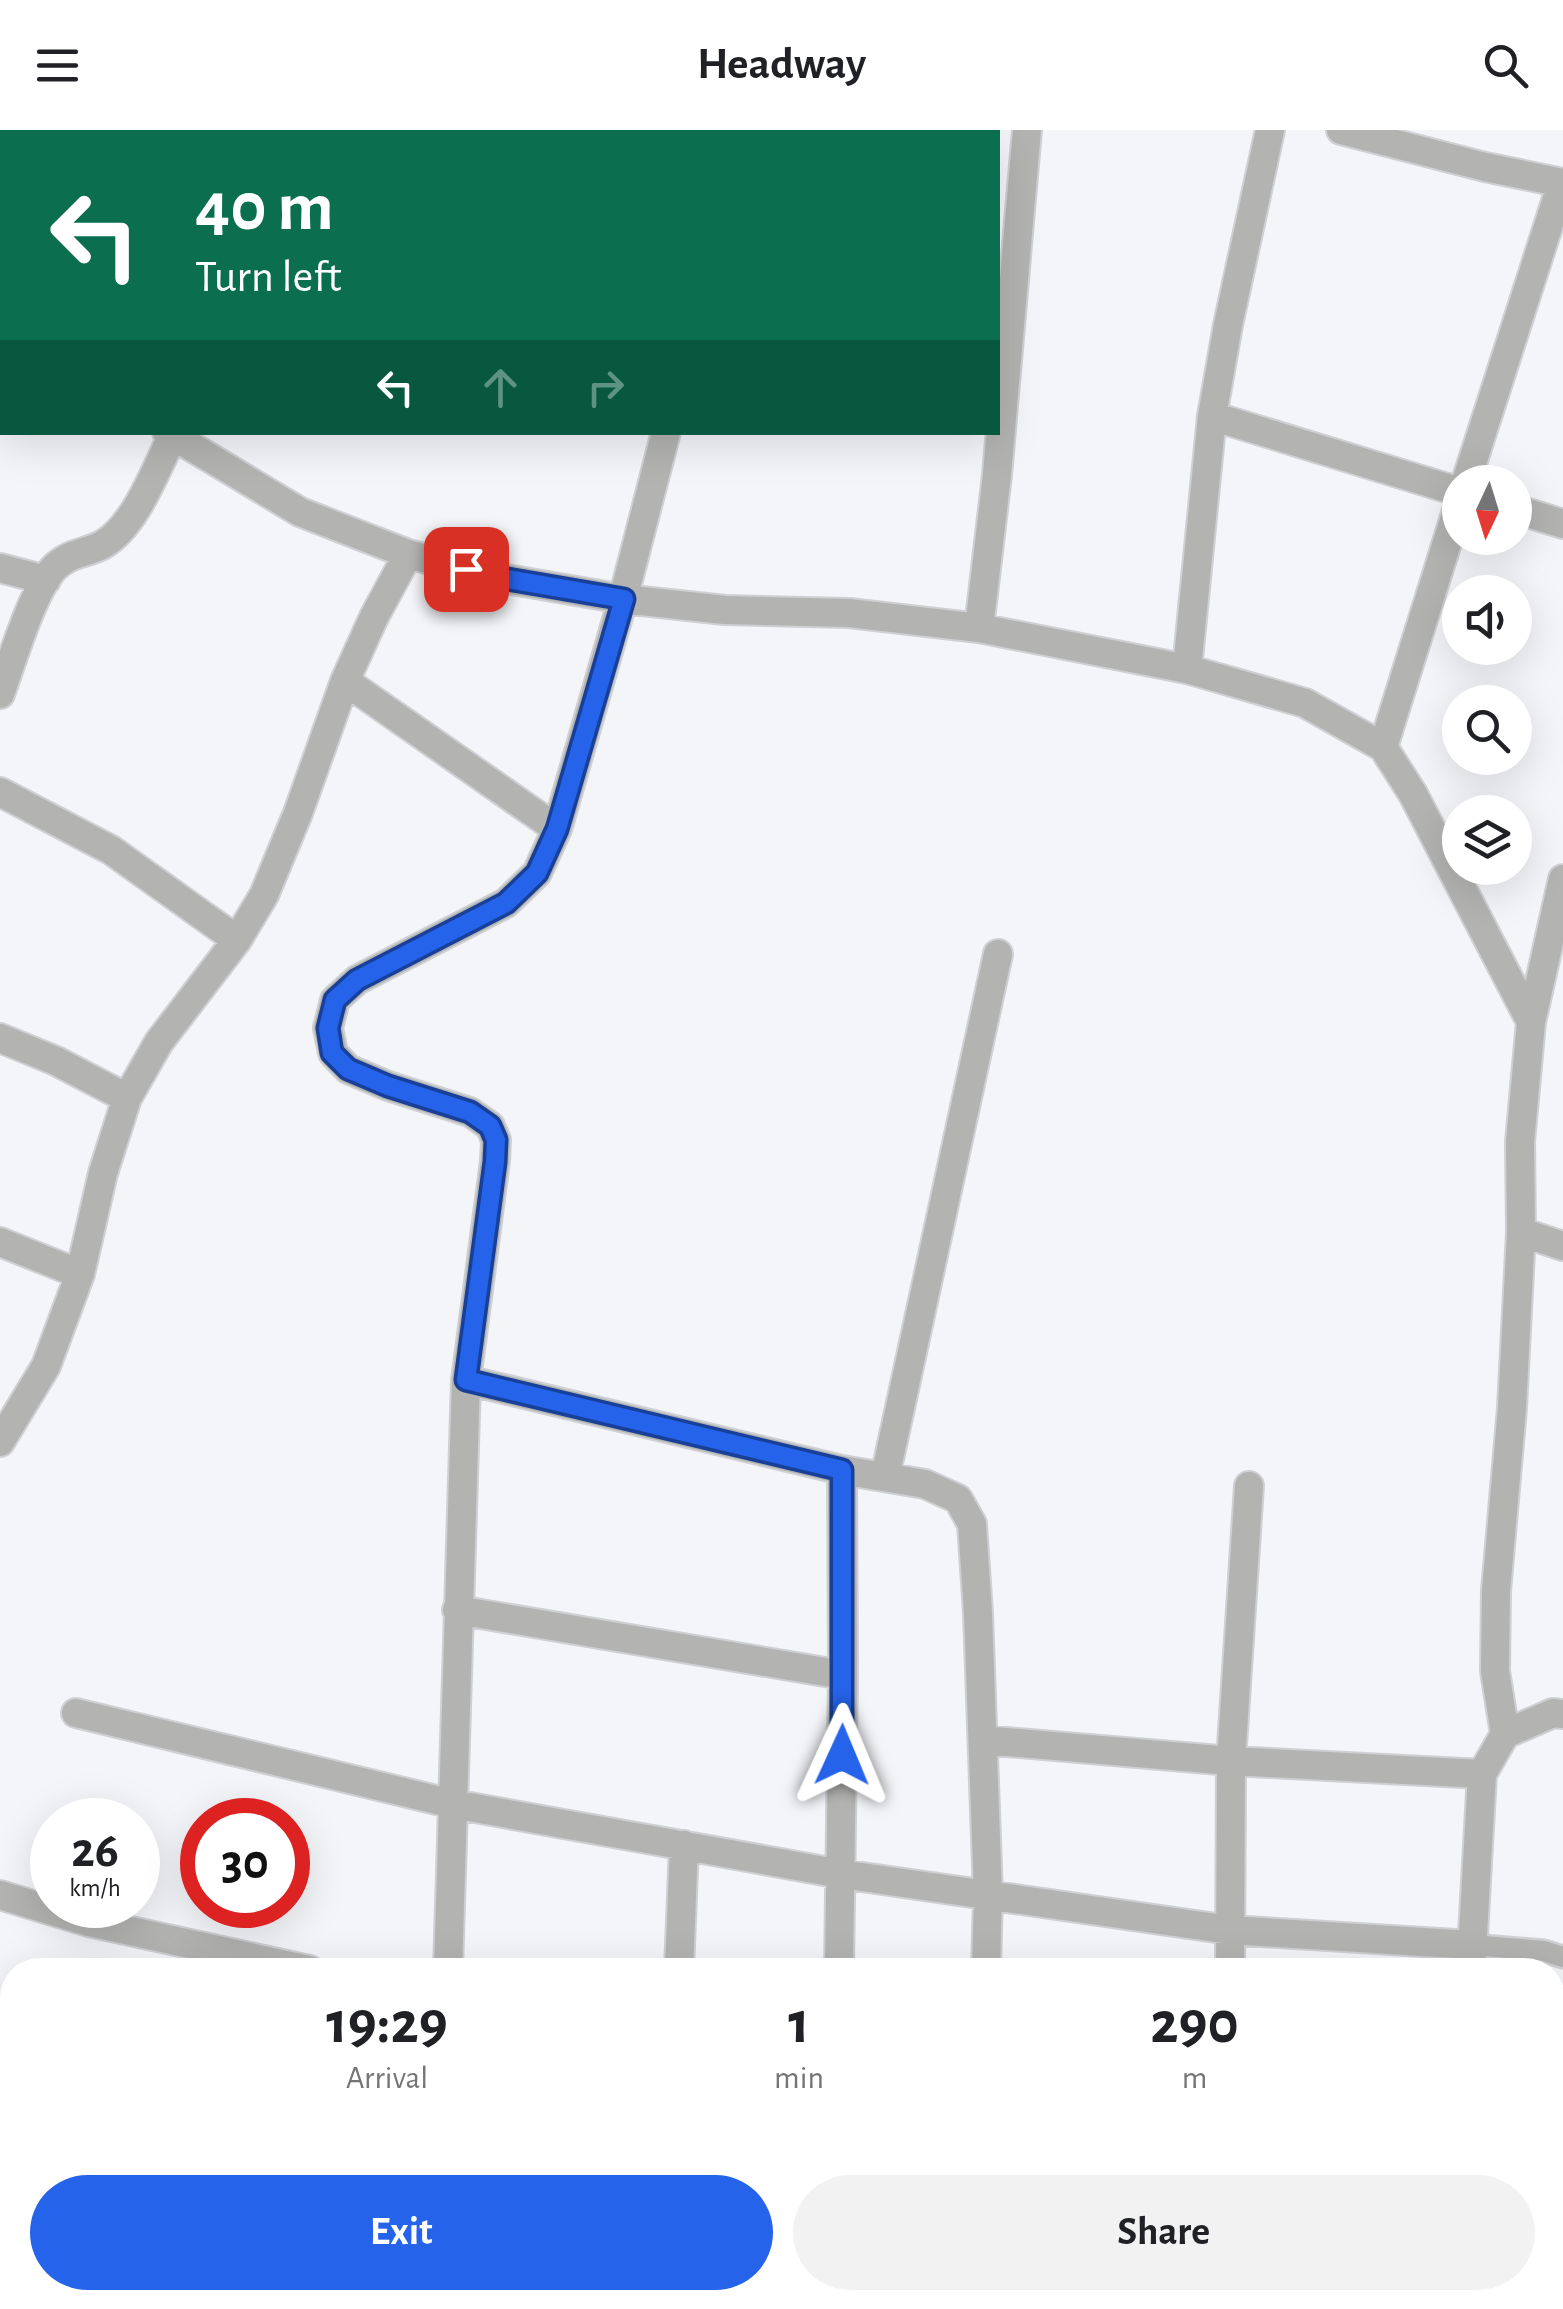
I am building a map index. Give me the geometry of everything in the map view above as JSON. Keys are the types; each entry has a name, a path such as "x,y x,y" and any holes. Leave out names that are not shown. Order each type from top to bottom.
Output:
{"street":[{"path":"1000,432 1028,130"},
{"path":"1186,668 1212,416 1270,130"},
{"path":"1341,130 1562,183 1471,465"},
{"path":"1212,416 1442,486"},
{"path":"0,694 46,580 54,568 73,554 102,545 121,529 140,502 170,435"},
{"path":"172,435 300,512 408,554 496,577 624,599 725,610 849,613 979,628 1186,668 1305,703 1382,747 1413,794 1532,1022"},
{"path":"448,1958 466,1380 496,1140 490,1126 470,1112 348,1069 332,1053 328,1028 335,1000 357,980 506,903 537,873 557,829 624,599 665,435"},
{"path":"979,628 1000,435"},
{"path":"1532,514 1563,524"},
{"path":"0,1442 46,1366 80,1274 103,1173 126,1098 159,1042 237,940 264,895 292,830 345,681 408,554"},
{"path":"1382,747 1443,555"},
{"path":"0,568 46,580"},
{"path":"345,681 557,829"},
{"path":"0,792 111,850 237,940"},
{"path":"1505,1734 1494,1671 1496,1591 1512,1408 1521,1232 1520,1142 1532,1022 1563,879"},
{"path":"885,1477 998,954"},
{"path":"0,1038 56,1061 126,1098"},
{"path":"1521,1232 1563,1246"},
{"path":"0,1242 80,1274"},
{"path":"466,1380 842,1470 925,1484 958,1499 972,1524 983,1740 986,1958"},
{"path":"839,1958 842,1470"},
{"path":"1230,1958 1231,1761 1249,1486"},
{"path":"457,1610 842,1676"},
{"path":"76,1713 453,1804 840,1874 1230,1930 1472,1957 1482,1774 1505,1734 1552,1713 1563,1714"},
{"path":"983,1740 1231,1761 1482,1774"},
{"path":"679,1958 684,1844"},
{"path":"0,1895 89,1922 254,1958"}],"lane":[{"path":"1472,1957 1544,1951 1563,1957"}],"route":[{"path":"466,569 624,599 557,829 537,873 506,903 357,980 335,1000 328,1028 332,1053 348,1069 470,1112 490,1126 496,1140 466,1380 842,1470 842,1755"}]}
